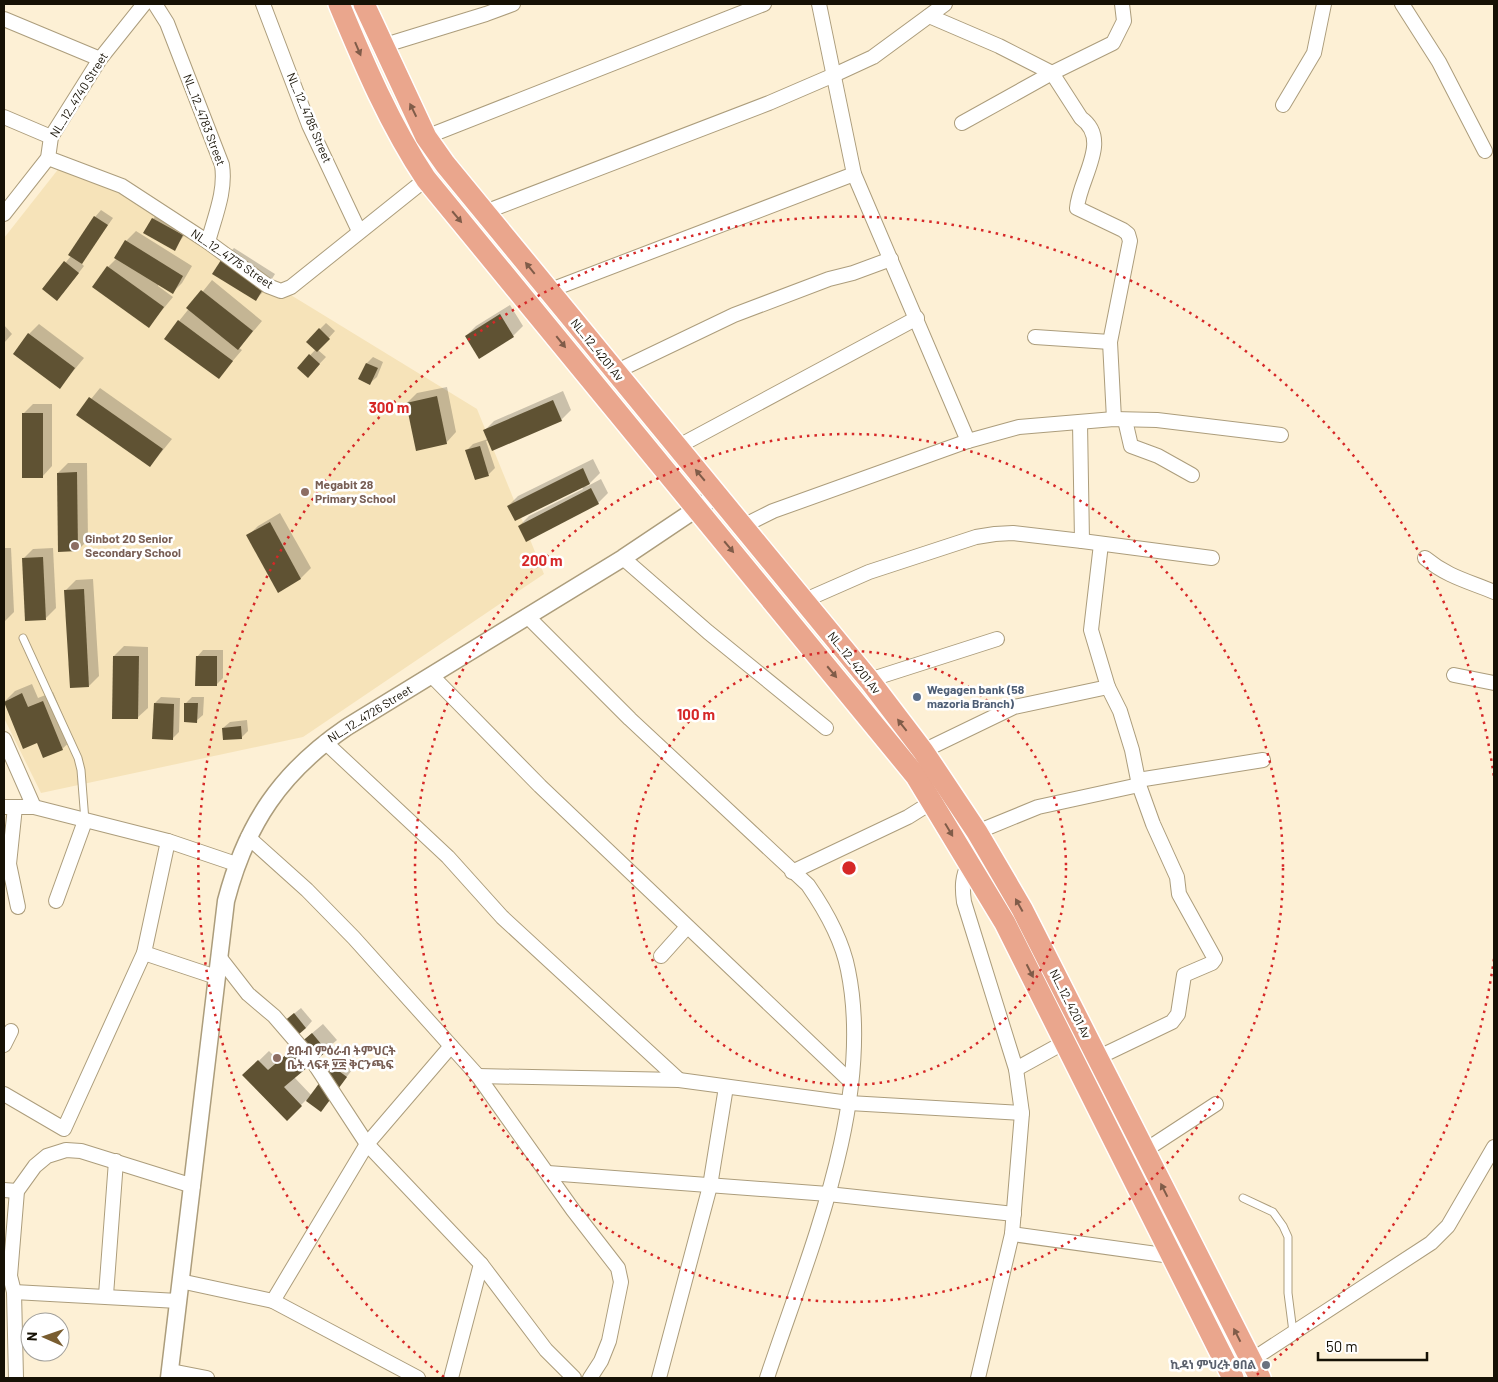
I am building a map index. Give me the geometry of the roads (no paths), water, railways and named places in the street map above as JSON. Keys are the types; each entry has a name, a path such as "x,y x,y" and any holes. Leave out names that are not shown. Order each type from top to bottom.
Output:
{"main road":[{"name":"NL_12_4201 Av","path":"339,4 367,68 406,148 426,179 916,776 1006,922 1171,1256 1228,1376"},
{"name":"NL_12_4201 Av","path":"364,4 426,137 445,164 717,495 741,527 869,680 923,752 977,832 1022,909 1255,1370"}],"street":[{"path":"127,4 132,17"},
{"name":"NL_12_4740 Street","path":"48,158 51,137 100,59 144,4"},
{"name":"NL_12_4783 Street","path":"155,4 167,23 222,164 224,178 222,192 208,242"},
{"name":"NL_12_4785 Street","path":"263,4 309,125 360,231"},
{"path":"382,46 513,4"},
{"path":"426,137 764,4"},
{"path":"818,4 854,174 892,259 968,441"},
{"path":"485,212 769,103 834,75 873,57 945,4"},
{"path":"962,124 1052,73 1113,44 1124,21 1122,4"},
{"path":"1283,105 1308,68 1314,53 1324,4"},
{"path":"1402,4 1439,62 1485,151"},
{"path":"929,16 999,46 1052,73 1081,118 1094,132 1094,152 1077,208 1123,230 1128,234 1130,241 1110,342 1119,420 1131,446 1158,456 1192,474"},
{"path":"4,20 100,59"},
{"path":"4,117 51,137"},
{"path":"4,214 48,158"},
{"name":"NL_12_4775 Street","path":"48,158 122,186 208,242 268,286 281,291 291,287 426,179"},
{"path":"548,291 854,174"},
{"path":"615,372 734,315 829,279 852,274 892,259"},
{"path":"677,447 917,318"},
{"path":"1035,337 1110,342"},
{"path":"741,527 773,511 968,441 1019,427 1119,420 1157,420 1281,435"},
{"path":"1080,423 1082,541"},
{"name":"NL_12_4726 Street","path":"170,1375 226,901 236,864 248,837 293,770 325,742 623,558 717,495"},
{"path":"803,601 869,572 976,537 1013,534 1212,558"},
{"path":"1097,1058 1164,1028 1172,1022 1178,1014 1184,975 1212,963 1215,959 1179,894 1177,877 1152,824 1138,782 1126,729 1120,711 1108,688 1091,630 1101,544"},
{"path":"623,558 708,632 826,728"},
{"path":"1425,558 1442,572 1454,578 1494,592"},
{"path":"527,616 630,719 713,794 792,872 808,885 822,905 836,932 848,968 856,1039 849,1103 828,1194 767,1378"},
{"path":"869,680 997,639"},
{"path":"1454,675 1494,683"},
{"path":"432,676 540,786 850,1081"},
{"path":"923,752 1014,707 1108,688"},
{"path":"4,739 34,807"},
{"path":"325,742 448,857 502,917 679,1080"},
{"path":"977,832 1038,807 1138,782 1263,760"},
{"path":"792,872 908,817 932,802"},
{"path":"18,907 9,864 9,807 34,807 168,841 236,864"},
{"path":"56,901 85,821"},
{"path":"248,837 307,890 354,938 478,1076 621,1275 609,1341 601,1362 590,1378"},
{"path":"66,1150 64,1129 144,953 168,841"},
{"path":"969,863 964,873 962,886 964,902 1016,1069 1022,1113 1012,1234 978,1378"},
{"path":"661,956 687,927"},
{"path":"144,953 216,977"},
{"path":"220,958 248,994 274,1016 312,1060 368,1144 481,1264 546,1350 574,1378"},
{"path":"4,1045 11,1031"},
{"path":"1016,1069 1065,1042"},
{"path":"273,1301 368,1144 451,1046"},
{"path":"478,1076 679,1080 849,1103 1022,1113"},
{"path":"659,1378 710,1186 726,1087"},
{"path":"4,1094 64,1129"},
{"path":"1144,1151 1216,1104"},
{"path":"1255,1370 1293,1332 1431,1243 1448,1226 1494,1147"},
{"path":"16,1378 14,1292 7,1276 10,1190 47,1156 66,1150 81,1151 193,1186"},
{"path":"106,1296 116,1161"},
{"path":"548,1173 828,1194 1014,1214"},
{"path":"1012,1234 1171,1256"},
{"path":"451,1378 481,1264"},
{"path":"180,1281 273,1301 418,1378"},
{"path":"14,1292 178,1301"},
{"path":"170,1375 207,1378"}],"lane":[{"path":"23,638 78,758 81,770 85,821"},
{"path":"1244,1198 1273,1212 1286,1231 1288,1237 1288,1292 1293,1332"}],"place":[{"name":"Megabit 28 Primary School","path":"305,492"},
{"name":"Ginbot 20 Senior Secondary School","path":"75,546"},
{"name":"Wegagen bank (58 mazoria Branch)","path":"917,697"},
{"name":"ደቡብ ምዕራብ ትምህርት ቤት ላፍቶ ፶፰ ቅርንጫፍ","path":"277,1058"},
{"name":"ኪዳነ ምህረት ፀበል","path":"1266,1365"}]}
